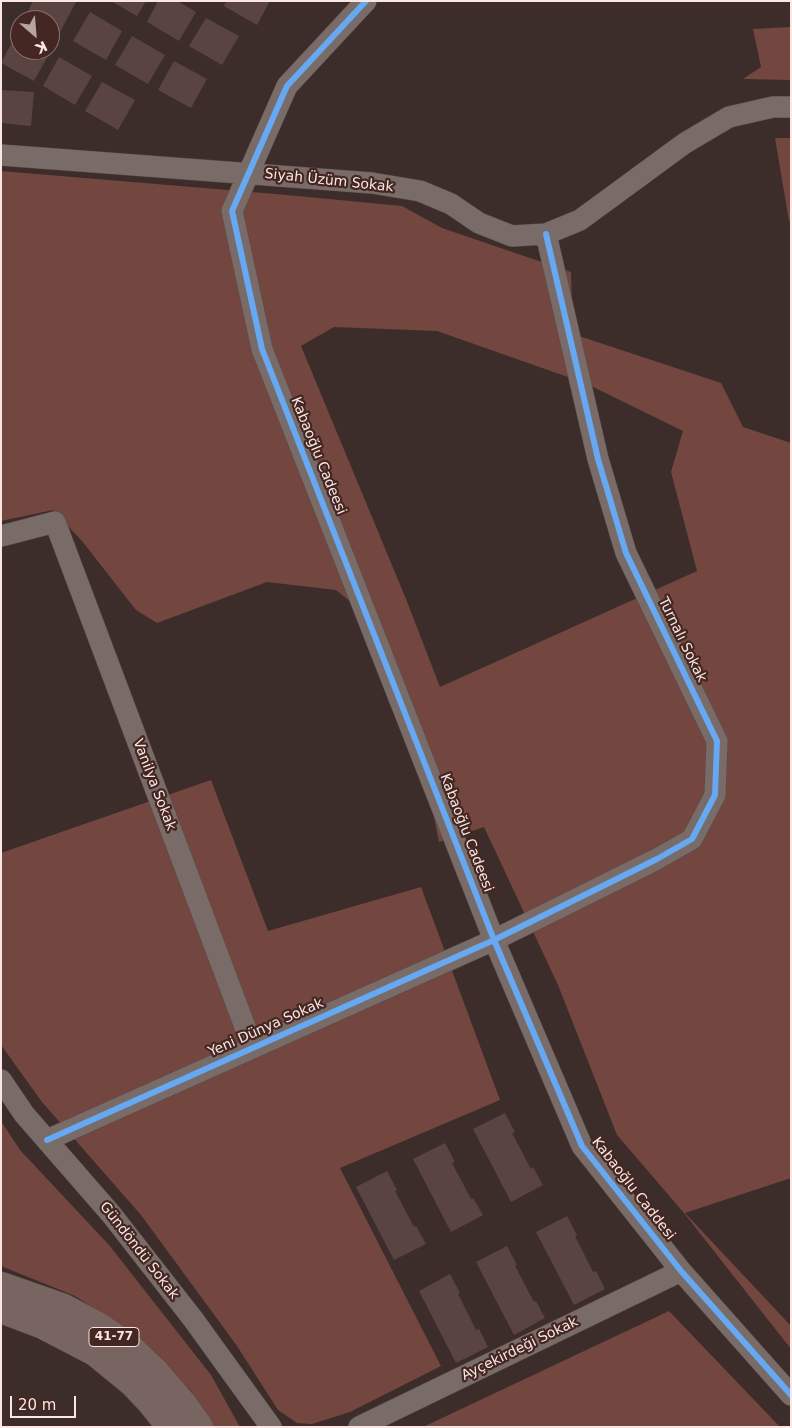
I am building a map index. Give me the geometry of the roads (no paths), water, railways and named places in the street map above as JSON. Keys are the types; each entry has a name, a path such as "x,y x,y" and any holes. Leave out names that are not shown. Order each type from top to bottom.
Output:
{"highway":[{"name":"41-77","path":"1,1286 64,1308 96,1325 129,1347 181,1402 199,1427"},
{"path":"1,1309 43,1325 95,1352 132,1383 150,1401 171,1427"}],"street":[{"name":"Kabaoğlu Cadeesi","path":"366,1 287,86 232,211 262,349 494,940"},
{"name":"Siyah Üzüm Sokak","path":"1,154 372,183 420,191 451,204 479,223 512,236 546,234 580,220 684,143 729,117 774,107 791,107"},
{"name":"Turnalı Sokak","path":"494,940 657,859 692,839 715,795 718,741 626,553 598,459 546,234"},
{"name":"Vanilya Sokak","path":"1,536 55,522 253,1048"},
{"name":"Yeni Dünya Sokak","path":"47,1140 494,940"},
{"name":"Kabaoğlu Caddesi","path":"494,940 582,1146 681,1271 791,1396"},
{"name":"Gündöndü Sokak","path":"1,1080 24,1114 111,1214 193,1319 271,1427"},
{"name":"Ayçekirdeği Sokak","path":"359,1427 681,1271"}]}
